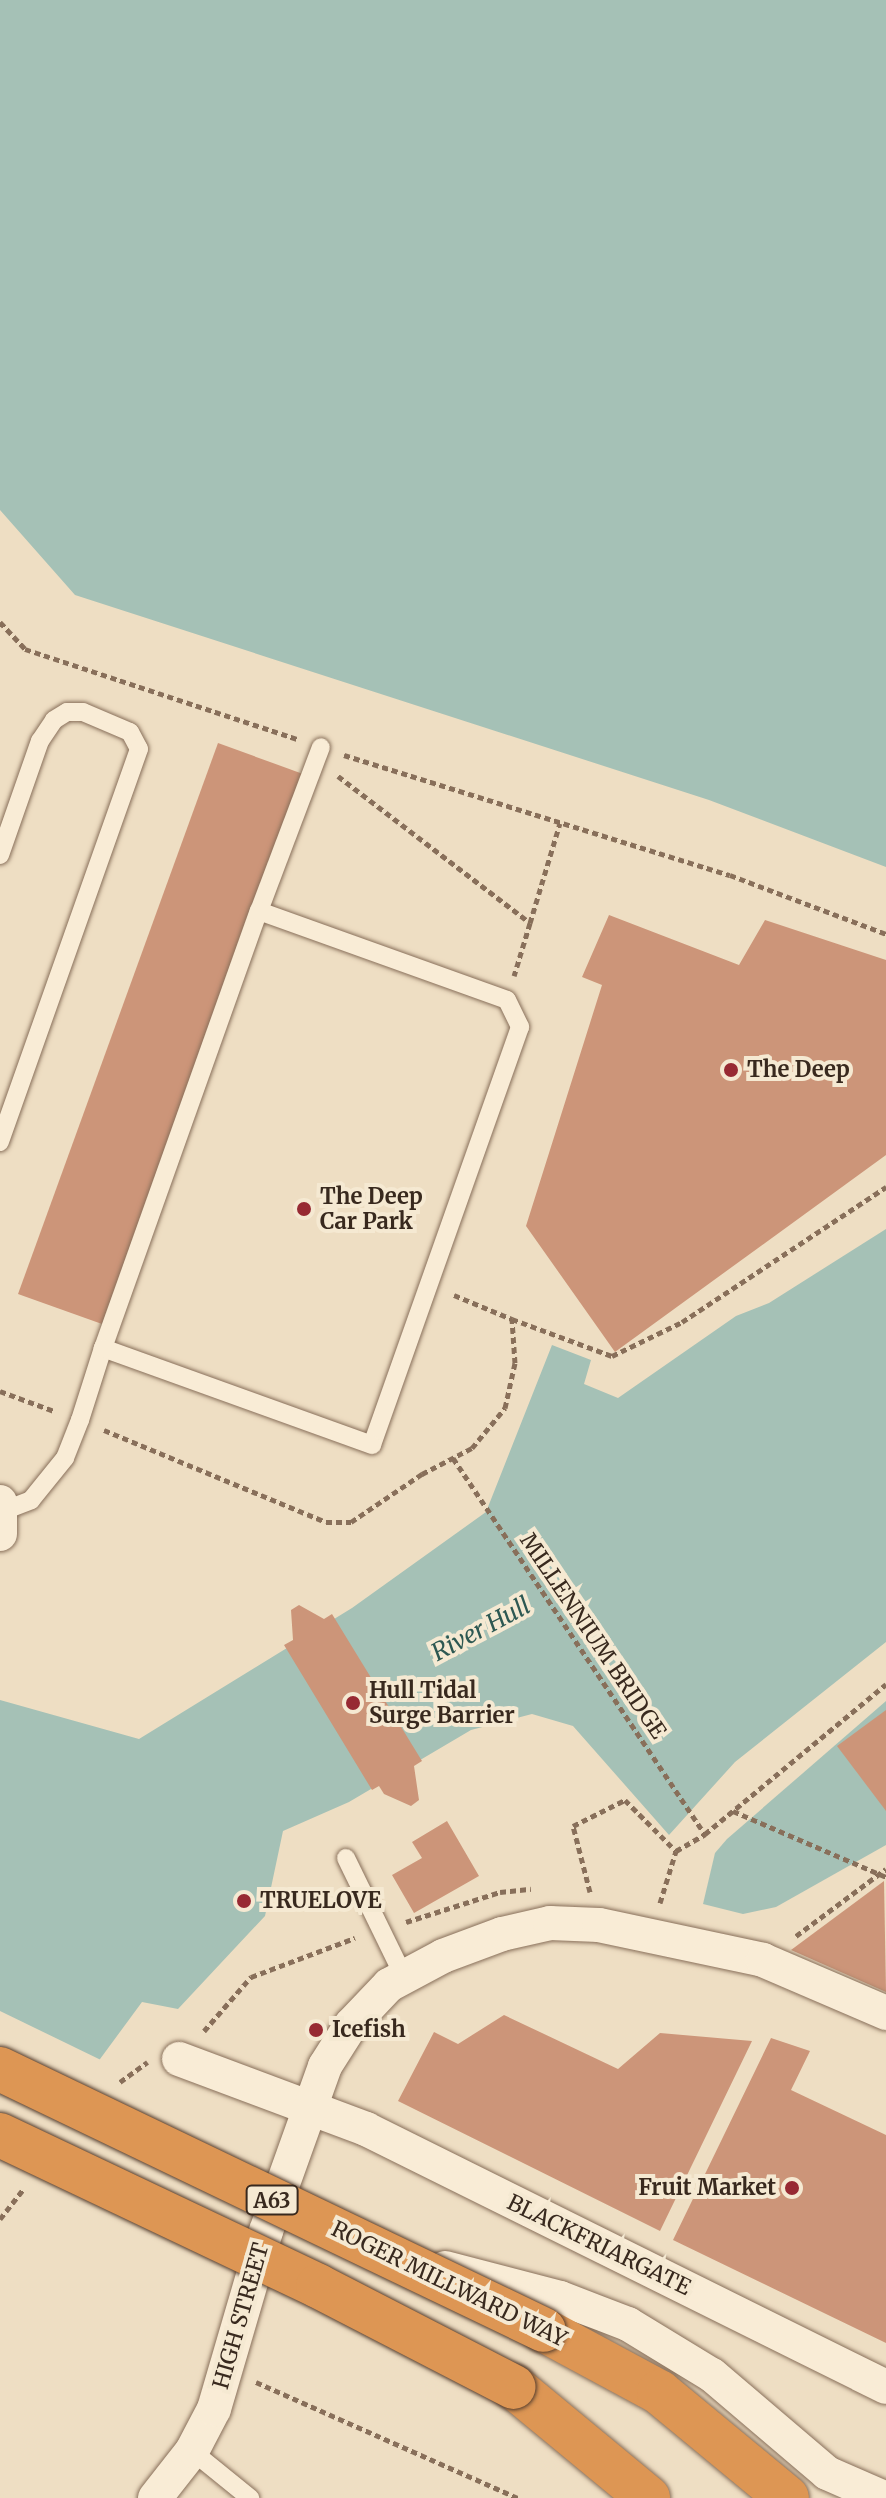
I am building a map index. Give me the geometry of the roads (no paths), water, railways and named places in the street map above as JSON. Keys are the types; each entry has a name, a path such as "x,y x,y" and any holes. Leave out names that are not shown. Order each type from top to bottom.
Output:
{"highway":[{"name":"ROGER MILLWARD WAY","path":"0,2069 377,2250 552,2314 659,2392 787,2498"},
{"name":"A63","path":"0,2135 318,2286 514,2387 641,2493"}],"street":[{"name":"HIGH STREET","path":"155,2498 192,2451 214,2409 309,2107 325,2066 351,2025 404,1977 502,1934 550,1923 650,1934 763,1960 886,2013"},
{"name":"BLACKFRIARGATE","path":"179,2059 366,2129 886,2387"},
{"path":"552,2314 628,2324 683,2355 827,2473 884,2498"}],"lane":[{"path":"0,855 40,741 54,720 67,712 83,712 130,732 139,749 0,1142"},
{"path":"1,1516 31,1500 65,1458 259,911 321,747"},
{"path":"103,1348 372,1445 520,1027 507,1000 259,911"},
{"path":"346,1858 404,1977"},
{"path":"192,2451 250,2498"}],"water":[{"path":"0,0 886,0 886,867 709,800 75,595 0,510"},
{"name":"River Hull","path":"886,1229 886,1642 735,1762 669,1835 573,1726 532,1714 471,1730 349,1802 283,1831 265,1916 178,2009 142,2002 0,2195 0,1700 139,1739 352,1608 486,1512 552,1345 591,1360 584,1384 618,1398 736,1316 769,1303"},
{"path":"886,1701 886,1845 776,1907 743,1914 703,1904 715,1853 727,1839"}],"place":[{"name":"The Deep","path":"731,1070"},
{"name":"The Deep Car Park","path":"304,1209"},
{"name":"Hull Tidal Surge Barrier","path":"353,1703"},
{"name":"TRUELOVE","path":"244,1901"},
{"name":"Icefish","path":"316,2030"},
{"name":"Fruit Market","path":"792,2188"}]}
